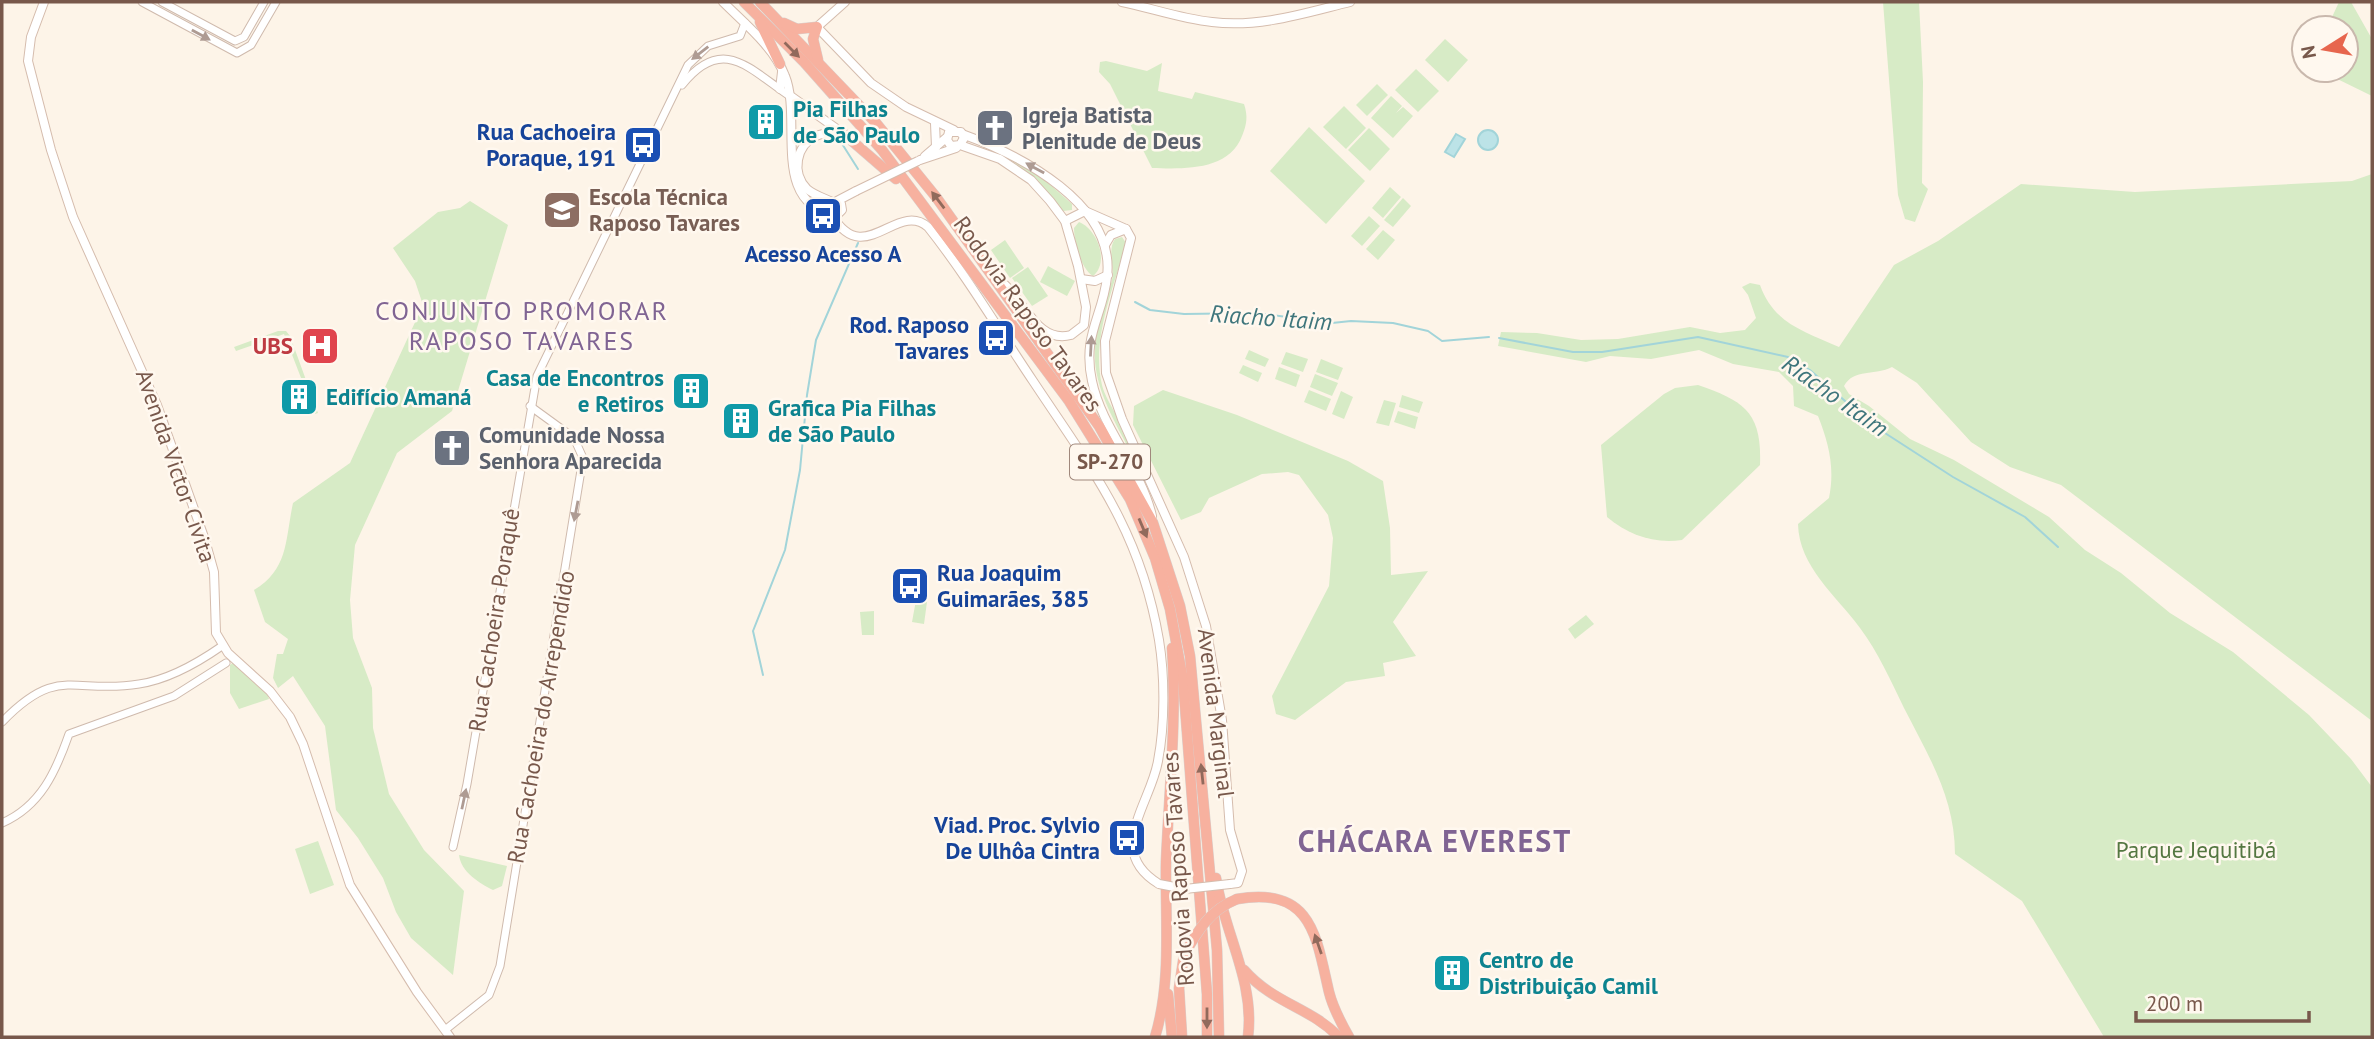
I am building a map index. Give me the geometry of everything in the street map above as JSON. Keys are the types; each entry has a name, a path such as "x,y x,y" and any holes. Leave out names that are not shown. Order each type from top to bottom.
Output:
{"highway":[{"name":"Rodovia Raposo Tavares","path":"744,2 868,133 926,209 1042,364 1112,466 1144,529 1170,609 1183,680 1207,994 1207,1037"},
{"name":"Rodovia Raposo Tavares","path":"760,2 900,153 1099,426 1153,523 1180,606 1191,656 1221,1037"},
{"path":"760,18 781,66"},
{"path":"777,20 797,29 817,27 813,44 819,63"},
{"path":"844,134 884,166 926,209"},
{"path":"1155,1037 1161,1012 1166,951 1173,718 1170,609"},
{"path":"1204,798 1219,900 1249,990 1248,1037"},
{"path":"1182,1037 1178,988 1184,955 1210,916 1223,905 1237,899 1260,895 1278,899 1294,907 1306,919 1318,938 1329,994 1349,1037"},
{"path":"1166,951 1172,1037"},
{"path":"1242,967 1260,988 1311,1015 1339,1037"}],"main road":[{"name":"Avenida Victor Civita","path":"44,2 31,37 30,73 73,217 150,387 205,540 214,572 213,620 222,646"},
{"path":"723,2 745,23 781,66 792,97 794,181 813,204 837,215 838,205 855,191 919,160 959,146"},
{"path":"845,2 817,27 871,83 952,134 1046,175 1084,211 1105,245 1108,275 1092,327 1090,373 1096,396 1146,491 1153,523"},
{"path":"1122,2 1210,22 1243,24 1272,21 1350,2"},
{"path":"780,89 781,66"},
{"path":"792,97 844,134"},
{"path":"934,122 936,147"},
{"path":"844,134 825,133 815,136 805,143 798,158 803,184 811,192 838,205 853,233"},
{"path":"952,134 949,145 976,150 1000,159 1031,180 1065,221 1081,279 1086,307 1084,325 1072,335 1058,337 1043,330 1007,286 991,276"},
{"path":"952,134 959,146"},
{"path":"919,160 952,134"},
{"path":"949,151 976,150"},
{"path":"1065,221 1084,211"},
{"path":"1084,211 1126,229"},
{"path":"831,214 843,228 853,233"},
{"name":"Rodovia Raposo Tavares","path":"853,233 875,236 909,219 929,227 1074,439 1114,503 1129,534 1149,591 1160,650 1162,678 1158,761 1133,845 1138,865 1147,876 1159,884"},
{"path":"1105,245 1111,235 1126,229"},
{"name":"Avenida Marginal","path":"1126,229 1131,242 1105,341 1106,373 1122,419 1176,535 1206,626 1220,710 1230,830 1242,871 1234,883 1185,889 1159,884"},
{"path":"1081,279 1095,281 1108,275"},
{"path":"222,646 270,691 290,717 303,744 349,885 447,1034"}],"street":[{"path":"142,2 234,52 251,45 276,2"},
{"path":"162,2 235,41 244,37 264,2"},
{"name":"Rua Cachoeira Poraquê","path":"453,846 467,784 530,405 542,363 692,58 708,46 740,36 745,23"},
{"name":"Rua Cachoeira Poraquê","path":"677,91 703,63 723,57 741,61 792,97"},
{"name":"Rua Cachoeira do Arrependido","path":"447,1034 481,1003 495,985 583,458 574,438 530,405"},
{"path":"2,722 27,699 48,688 69,683 141,684 196,662 222,646"},
{"path":"2,823 22,810 50,782 69,734 174,696 226,663"}],"green space":[{"path":"1883,2 1919,2 1923,82 1922,183 1928,189 1915,222 1905,219 1898,195"},
{"path":"2339,2 2351,2 2358,14 2333,14"},
{"path":"2360,18 2372,39 2372,96 2348,84 2360,84"},
{"path":"1445,39 1468,60 1448,82 1425,60"},
{"path":"1106,61 1147,71 1162,63 1158,91 1192,99 1195,92 1244,104 1246,124 1236,147 1227,156 1204,166 1152,168 1110,84 1099,72 1100,62"},
{"path":"1416,69 1439,91 1418,112 1395,90"},
{"path":"1377,84 1388,95 1367,116 1356,105"},
{"path":"1391,96 1402,106 1396,113 1403,107 1413,116 1393,138 1371,118"},
{"path":"1344,106 1366,128 1346,149 1323,127"},
{"path":"1309,127 1365,181 1326,224 1270,171"},
{"path":"1369,128 1390,149 1370,171 1348,150"},
{"path":"1001,155 1038,175 1072,204 1072,210 1063,211 1044,188"},
{"name":"Parque Jequitibá","path":"2372,174 2372,721 2061,485 2010,467 1971,442 1917,383 1892,367 1859,374 1848,380 1844,386 1849,394 1869,406 1910,439 1954,460 2049,517 2085,550 2121,573 2170,613 2233,652 2309,715 2351,759 2372,787 2372,1037 2104,1037 2022,901 1955,854 1951,814 1939,778 1923,744 1873,647 1820,580 1805,554 1798,524 1829,498 1831,466 1828,446 1818,416 1794,406 1793,386 1779,372 1733,364 1699,350 1651,359 1610,356 1586,362 1498,346 1501,332 1537,333 1581,340 1618,339 1690,327 1720,333 1745,330 1756,318 1748,295 1742,287 1750,283 1760,285 1773,309 1782,318 1802,331 1839,347 1894,265 1938,241 2021,184 2135,192 2352,181"},
{"path":"1390,187 1401,197 1383,218 1372,208"},
{"path":"1403,198 1411,206 1393,227 1384,220"},
{"path":"470,201 508,225 452,411 397,453 355,545 350,600 353,638 372,688 373,728 389,794 424,850 464,891 453,975 411,938 396,912 383,878 358,838 336,810 325,726 293,676 278,688 273,678 277,654 283,654 288,639 265,622 254,590 274,573 280,563 293,503 350,463 423,305 415,281 393,248 438,212 460,208"},
{"path":"1369,216 1380,226 1362,246 1351,236"},
{"path":"1079,222 1091,231 1099,246 1101,263 1093,276 1085,268 1075,240 1074,228"},
{"path":"1383,230 1395,240 1378,260 1366,249"},
{"path":"1122,237 1126,243 1105,313 1099,367 1102,385 1128,437 1131,453 1103,395 1095,364 1097,332 1112,280 1113,243 1115,239"},
{"path":"1005,240 1024,268 1010,278 991,250"},
{"path":"1048,266 1075,281 1067,296 1040,282"},
{"path":"1028,267 1048,296 1032,306 1012,278"},
{"path":"278,331 286,331 290,336 318,413 315,414 284,334 236,351 234,347"},
{"path":"1249,350 1269,359 1265,367 1245,359"},
{"path":"1286,352 1308,359 1303,372 1281,364"},
{"path":"1321,359 1343,368 1338,380 1316,372"},
{"path":"1243,365 1262,373 1258,382 1239,373"},
{"path":"1279,367 1300,375 1296,387 1275,379"},
{"path":"1315,374 1338,383 1332,396 1310,387"},
{"path":"1698,385 1727,397 1747,411 1758,432 1760,465 1682,540 1661,541 1642,537 1607,517 1601,445 1664,394 1675,388"},
{"path":"1163,390 1237,415 1348,461 1383,481 1390,528 1391,575 1428,571 1393,622 1416,656 1383,663 1385,676 1346,682 1295,720 1276,714 1272,696 1329,586 1333,538 1328,515 1299,475 1288,472 1262,474 1209,498 1201,512 1181,520 1133,425 1134,406"},
{"path":"1309,390 1331,399 1326,411 1304,402"},
{"path":"1341,391 1353,397 1344,419 1332,414"},
{"path":"1402,395 1423,402 1419,413 1399,407"},
{"path":"1384,400 1396,403 1389,426 1376,423"},
{"path":"1398,411 1418,417 1415,429 1394,422"},
{"path":"916,600 927,602 924,624 912,622"},
{"path":"874,611 874,635 862,635 860,612"},
{"path":"1586,615 1594,624 1575,639 1568,629"},
{"path":"234,662 267,693 269,699 239,709 230,693 230,665"},
{"path":"318,841 334,885 310,894 295,849"},
{"path":"459,855 507,866 502,886 493,890 477,880 463,867"}],"water":[{"path":"1484,130 1492,130 1498,140 1492,150 1484,150 1478,144 1478,136"},
{"path":"1456,134 1465,139 1454,157 1445,152"}],"waterway":[{"path":"839,139 858,169"},
{"path":"763,675 753,631 785,550 800,470 807,395 816,340 858,243"},
{"name":"Riacho Itaim","path":"1135,302 1150,310 1184,314 1257,313 1332,323 1393,323 1428,331 1442,341 1489,337"},
{"name":"Riacho Itaim","path":"1499,338 1573,352 1602,352 1698,337 1788,357 1810,370 1871,424 1953,477 2025,517 2058,547"}],"place":[{"name":"Pia Filhas de São Paulo","path":"766,122"},
{"name":"Igreja Batista Plenitude de Deus","path":"995,128"},
{"name":"Rua Cachoeira Poraque, 191","path":"643,145"},
{"name":"Escola Técnica Raposo Tavares","path":"562,210"},
{"name":"Acesso Acesso A","path":"823,216"},
{"name":"Rod. Raposo Tavares","path":"996,338"},
{"name":"UBS","path":"320,346"},
{"name":"Casa de Encontros e Retiros","path":"691,391"},
{"name":"Edifício Amaná","path":"299,397"},
{"name":"Grafica Pia Filhas de São Paulo","path":"741,421"},
{"name":"Comunidade Nossa Senhora Aparecida","path":"452,448"},
{"name":"Rua Joaquim Guimarães, 385","path":"910,586"},
{"name":"Viad. Proc. Sylvio De Ulhôa Cintra","path":"1127,838"},
{"name":"Centro de Distribuição Camil","path":"1452,973"}],"district":[{"name":"CONJUNTO PROMORAR RAPOSO TAVARES","path":"522,326"},
{"name":"CHÁCARA EVEREST","path":"1435,842"}]}
